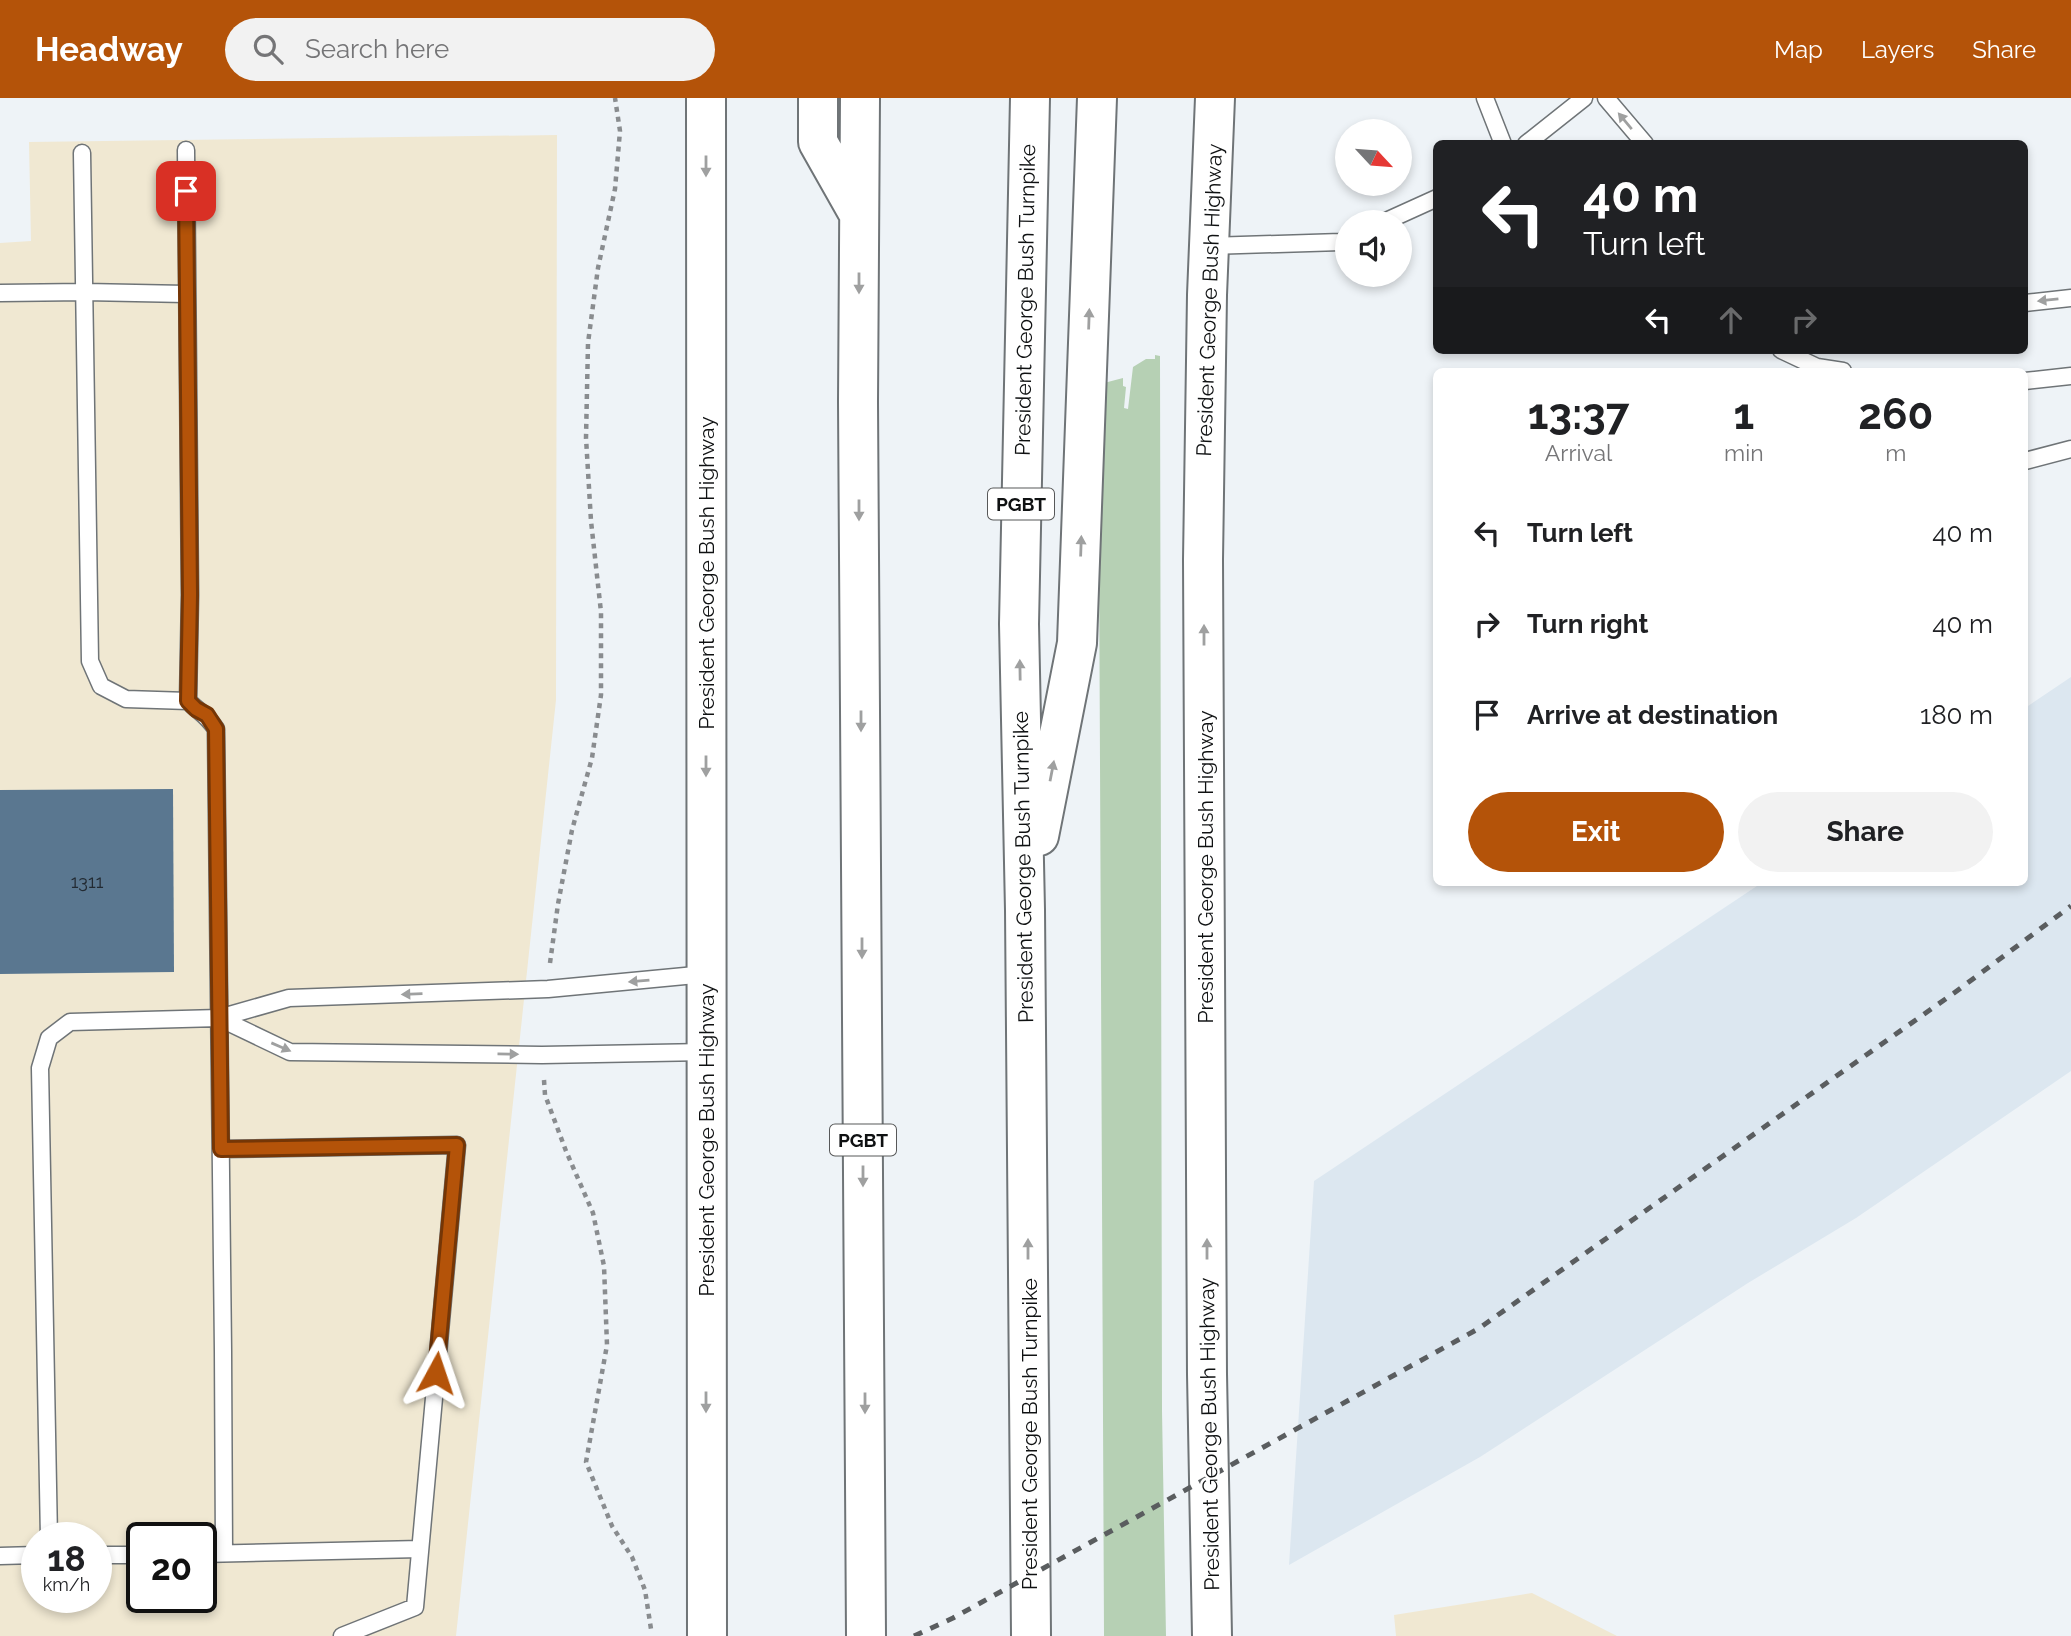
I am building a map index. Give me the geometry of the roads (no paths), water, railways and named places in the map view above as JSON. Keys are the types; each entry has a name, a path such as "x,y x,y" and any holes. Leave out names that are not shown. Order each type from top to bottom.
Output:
{"main road":[{"name":"President George Bush Highway","path":"706,98 707,1636"},
{"path":"818,98 818,142 859,214"},
{"name":"PGBT","path":"860,98 866,1636"},
{"name":"President George Bush Turnpike","path":"1030,98 1019,624 1025,910 1031,1636"},
{"path":"1025,910 1077,643 1097,98"},
{"name":"President George Bush Highway","path":"1212,1636 1207,1374 1203,573 1209,246 1215,98"}],"lane":[{"path":"1485,98 1501,140"},
{"path":"1531,140 1584,98"},
{"path":"1606,98 1641,140"},
{"path":"186,150 190,595 188,701"},
{"path":"82,153 90,661 101,686 126,699 188,701 207,715 216,729 224,1553"},
{"path":"1410,210 1433,200"},
{"path":"1209,246 1335,242"},
{"path":"0,293 186,295"},
{"path":"2028,303 2071,298"},
{"path":"1790,354 1824,368"},
{"path":"2028,381 2071,376"},
{"path":"2028,460 2071,450"},
{"path":"49,1522 40,1068 49,1038 70,1022 219,1018 289,998 548,989 706,974"},
{"path":"219,1018 289,1052 542,1055 707,1052"},
{"path":"221,1149 457,1145 415,1607 342,1636"},
{"path":"217,1553 420,1549"},
{"path":"0,1556 21,1555"}],"railway":[{"path":"914,1636 953,1618 1478,1329 1954,993 2071,906"}]}
